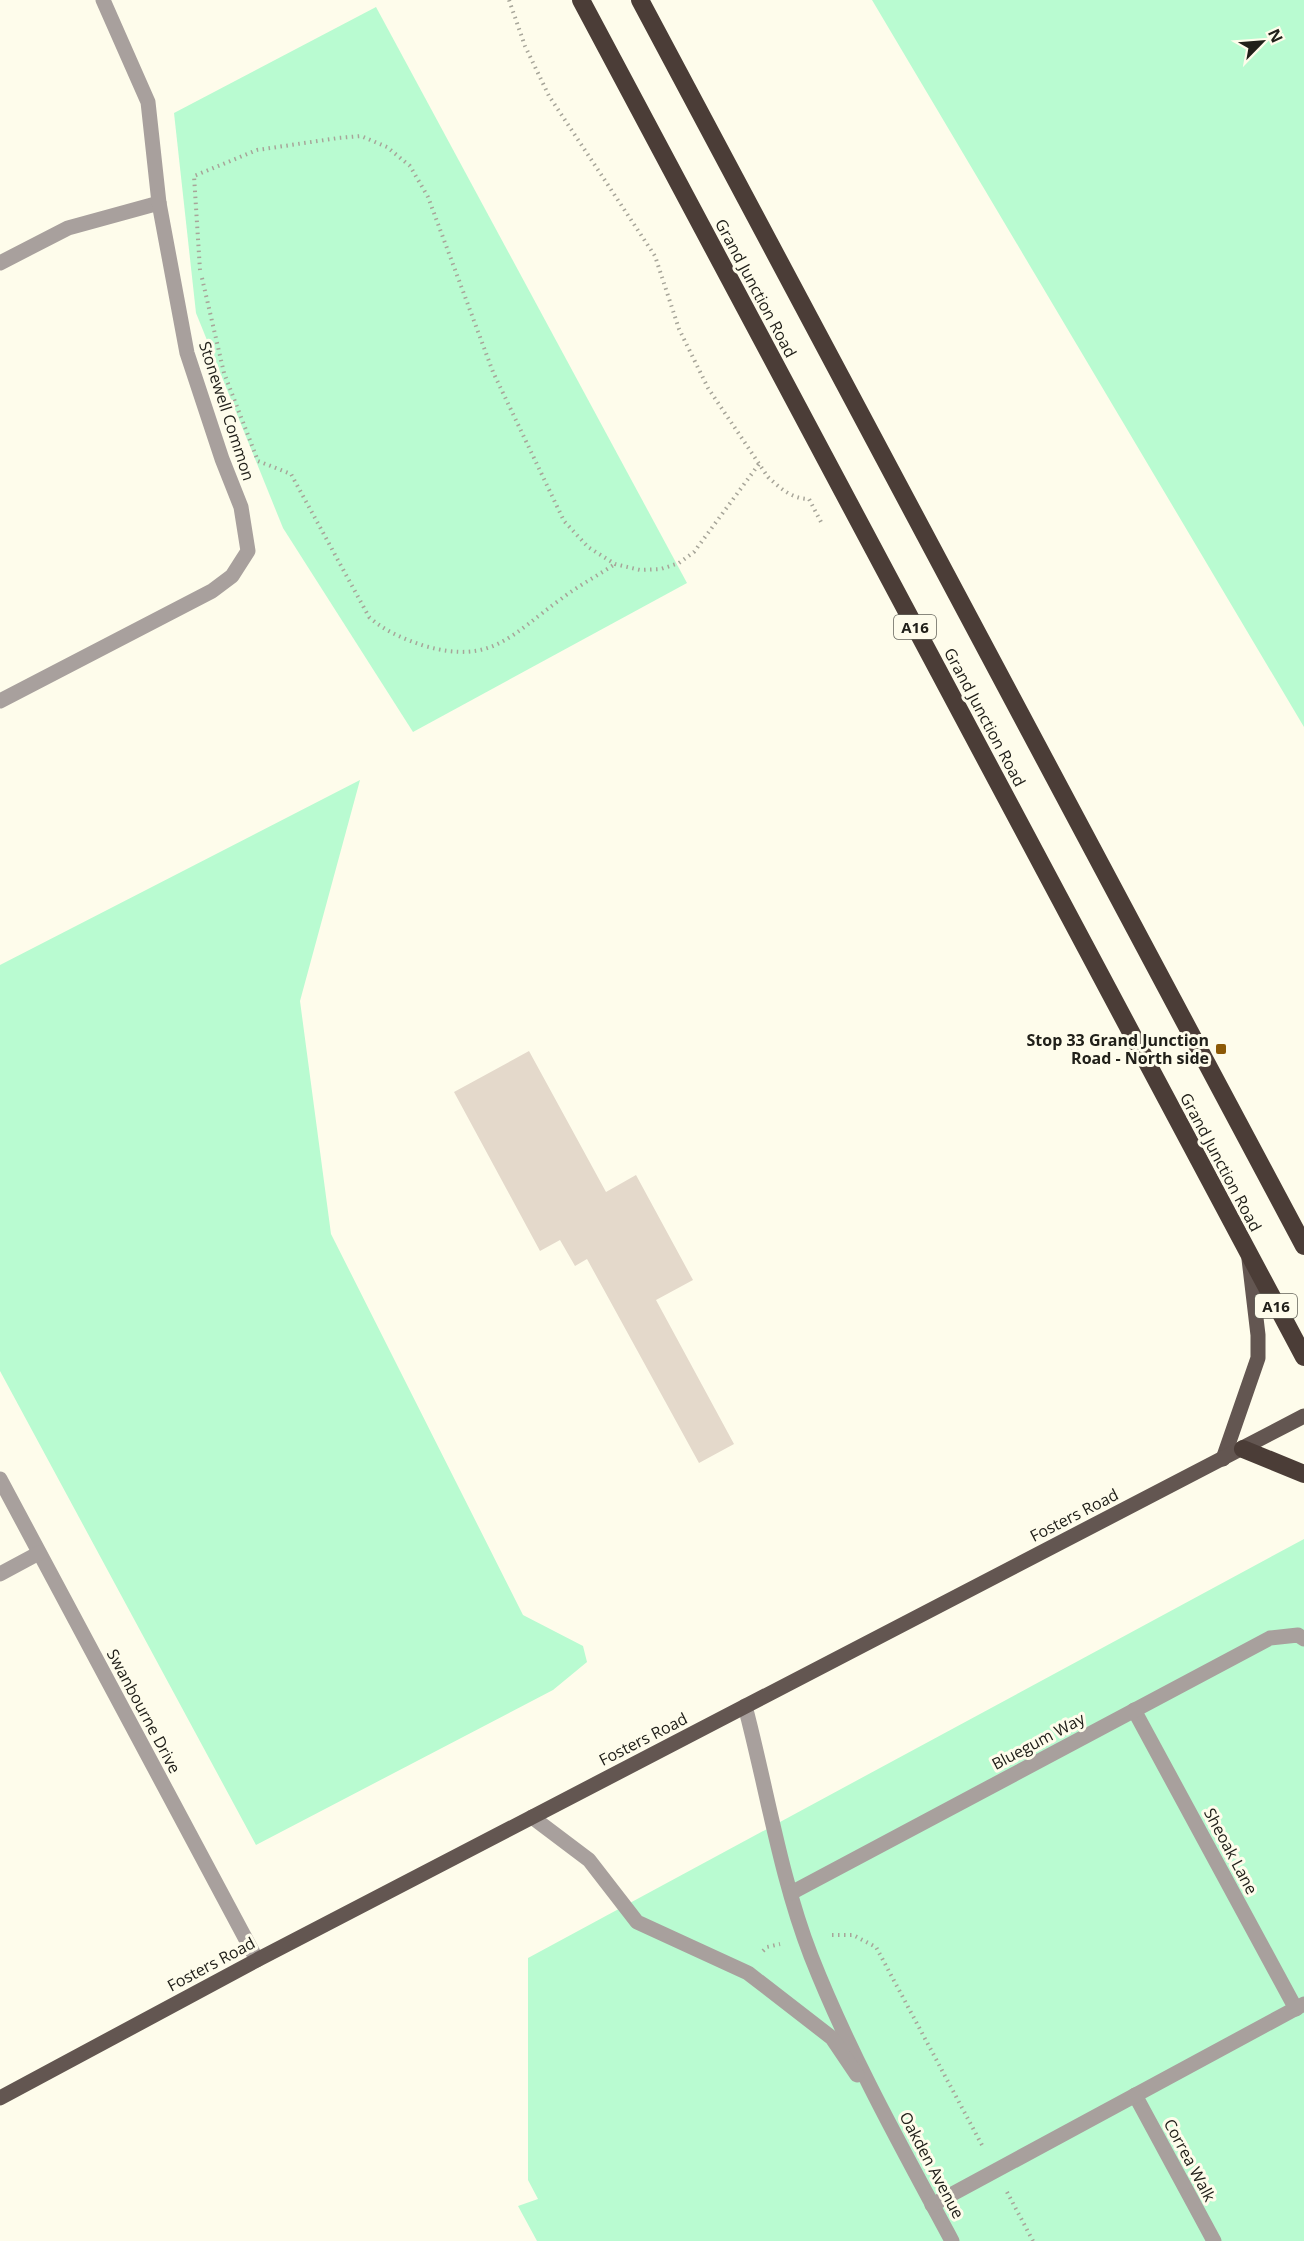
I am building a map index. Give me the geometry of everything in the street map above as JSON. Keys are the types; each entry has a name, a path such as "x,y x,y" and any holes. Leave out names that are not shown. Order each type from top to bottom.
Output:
{"highway":[{"name":"Grand Junction Road","path":"581,0 1304,1357"},
{"name":"Grand Junction Road","path":"640,0 1304,1245"},
{"path":"1243,1449 1304,1474"}],"main road":[{"path":"1223,1459 1258,1358 1258,1335 1248,1255"},
{"name":"Fosters Road","path":"0,2098 256,1960 1304,1416"}],"street":[{"name":"Stonewell Common","path":"0,701 212,591 232,576 248,551 241,507 214,437 188,353 159,203 148,102 103,0"},
{"path":"0,263 68,228 159,203"},
{"name":"Swanbourne Drive","path":"0,1479 256,1960"},
{"path":"0,1574 39,1552"},
{"name":"Bluegum Way","path":"791,1893 1270,1638 1298,1635 1304,1639"},
{"path":"745,1706 791,1893 811,1956 880,2107"},
{"name":"Sheoak Lane","path":"1134,1710 1300,2006"},
{"path":"532,1817 589,1860 637,1922 748,1972 832,2038 880,2107"},
{"path":"932,2205 1300,2006"},
{"name":"Correa Walk","path":"1135,2095 1214,2241"},
{"name":"Oakden Avenue","path":"880,2107 952,2241"}],"path":[{"path":"509,0 525,46 549,96 655,256 679,329 708,388 759,464 781,489 800,499 809,499 821,522"},
{"path":"615,564 561,599 506,640 478,652 451,653 403,639 369,617 291,474 258,461 224,374 200,271 194,176 257,150 361,136 387,147 410,166 428,197 493,372 564,521 588,547 615,564 640,570 661,569 679,563 694,552 759,464"},
{"path":"825,1935 853,1935 876,1947 983,2147"},
{"path":"761,1954 767,1947 788,1942"},
{"path":"1005,2189 1033,2241"}],"green space":[{"path":"872,0 1304,0 1304,727"},
{"path":"376,7 687,583 413,732 283,528 196,313 174,113"},
{"path":"360,780 300,1001 331,1234 523,1615 583,1646 587,1662 553,1690 256,1845 0,1371 0,965"},
{"path":"1304,1539 1304,2241 537,2241 518,2206 538,2199 528,2180 528,1958"}],"building":[{"path":"529,1051 606,1192 636,1175 693,1280 656,1300 734,1444 699,1463 587,1259 575,1266 560,1240 540,1251 454,1092"}],"place":[{"name":"Stop 33 Grand Junction Road - North side","path":"1221,1049"}]}
